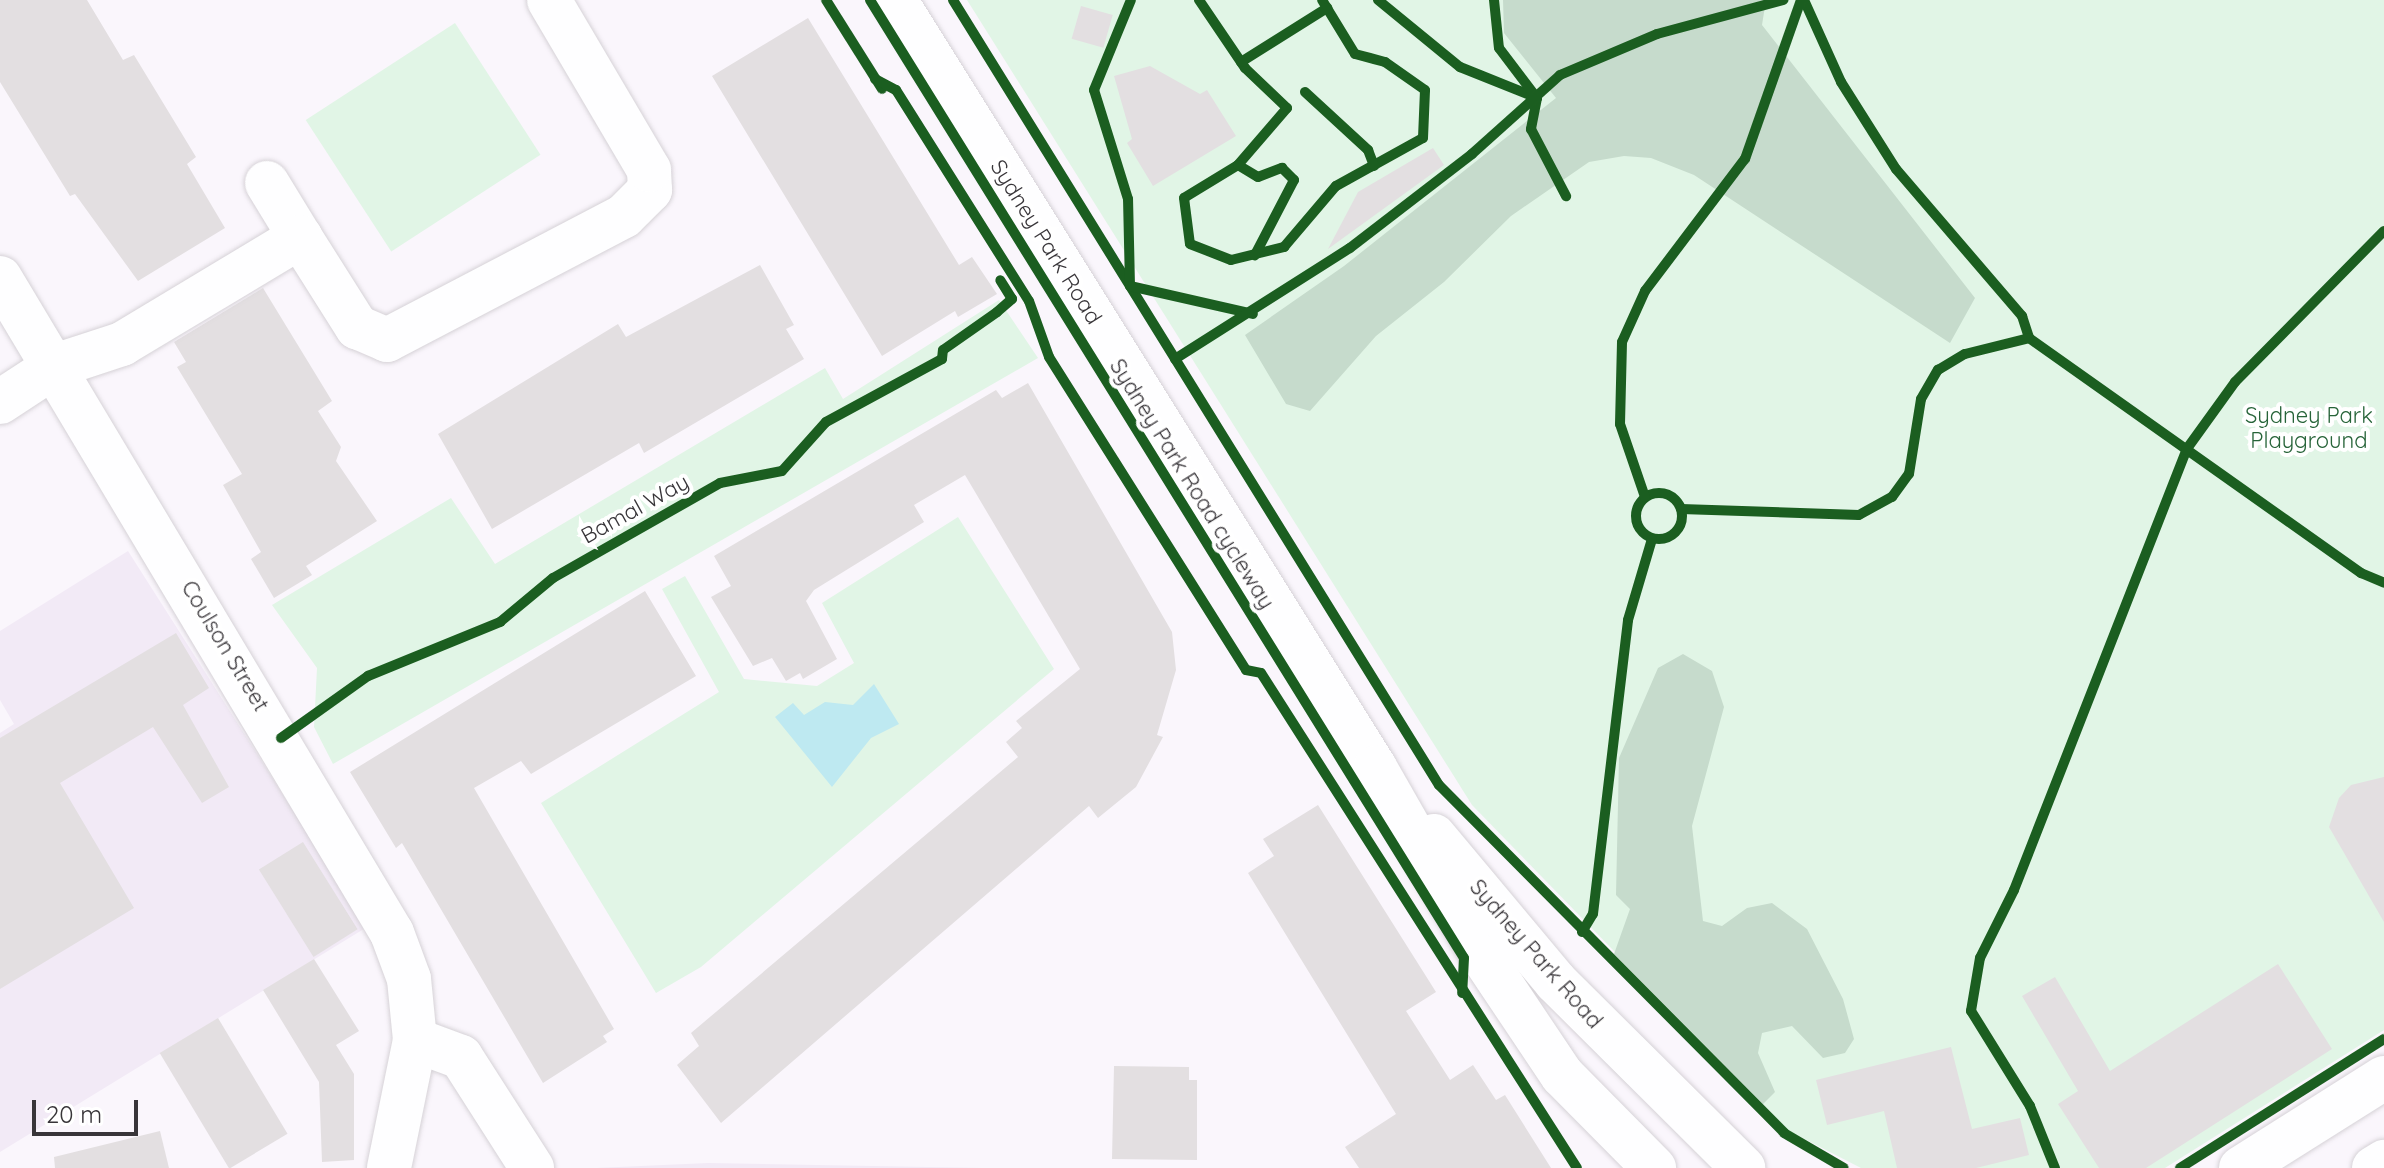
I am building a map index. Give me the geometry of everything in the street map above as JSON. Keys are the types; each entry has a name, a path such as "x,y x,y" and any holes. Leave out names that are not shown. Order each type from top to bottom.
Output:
{"main road":[{"path":"267,183 357,327 387,340 593,236 639,205 650,190 649,170 549,0"},
{"name":"Sydney Park Road","path":"895,0 1375,768 1424,862 1554,1064 1654,1168"},
{"path":"0,402 55,366 122,344 300,237"},
{"name":"Coulson Street","path":"0,278 392,933 409,979 415,1040 389,1168"},
{"name":"Sydney Park Road","path":"1375,768 1556,982 1743,1168"},
{"path":"415,1040 461,1057 532,1168"},
{"path":"2241,1168 2384,1078"},
{"name":"Sydney Park Road","path":"1707,1130 1776,1168"},
{"path":"2374,1168 2384,1162"}],"shaded area":[{"path":"128,551 367,927 0,1152 0,733 14,724 0,700 0,631"},
{"path":"708,1163 983,1168 596,1168"}],"green space":[{"name":"Sydney Park Playground","path":"967,0 2384,0 2384,1030 2165,1168 1861,1168 1789,1131 1472,805"},
{"path":"1503,0 1766,0 1762,25 1975,298 1950,343 1694,175 1651,158 1624,156 1589,162 1511,216 1444,282 1376,336 1310,411 1286,404 1245,335 1344,266 1556,98 1504,33"},
{"path":"455,23 541,155 391,252 306,120"},
{"path":"999,300 1038,358 333,764 314,727 317,668 272,605 451,498 495,564 825,368 843,399"},
{"path":"958,517 1054,669 701,967 656,993 541,803 719,692 662,589 685,576 744,679 817,686 854,663 822,603"},
{"path":"1683,654 1712,671 1724,707 1692,826 1703,921 1722,926 1747,908 1772,903 1807,929 1843,999 1854,1039 1845,1053 1823,1058 1792,1026 1762,1033 1758,1053 1775,1092 1763,1104 1614,954 1630,909 1616,895 1619,758 1658,668"}],"water":[{"path":"874,684 899,724 871,738 832,787 775,717 793,703 804,715 825,702 853,705"}],"building":[{"path":"0,0 87,0 123,60 134,55 196,157 187,164 225,228 138,281 75,194 70,196 0,82"},
{"path":"1081,6 1113,15 1103,48 1072,39"},
{"path":"808,18 959,265 972,257 997,294 958,317 955,311 882,356 712,76"},
{"path":"1150,66 1200,94 1207,90 1236,136 1153,186 1127,143 1132,139 1114,76"},
{"path":"1433,148 1444,165 1328,249 1358,192"},
{"path":"760,265 794,325 786,329 804,359 644,453 639,443 492,529 438,434 618,324 626,337"},
{"path":"263,288 332,401 318,411 341,447 336,461 377,521 306,566 312,575 274,598 251,559 261,552 223,485 242,474 177,367 186,362 174,342"},
{"path":"1028,383 1172,632 1176,670 1157,735 1163,737 1136,787 1098,818 1089,806 721,1123 677,1065 699,1046 691,1033 1018,757 1006,742 1022,728 1016,721 1080,669 965,475 914,505 924,522 814,590 806,601 837,659 803,679 800,673 786,681 772,658 753,666 711,597 731,586 714,556 996,390 1002,398"},
{"path":"645,591 696,676 531,774 521,761 474,788 614,1029 603,1036 607,1042 543,1083 402,843 396,848 350,772"},
{"path":"176,633 209,688 183,705 229,787 202,803 153,727 60,783 134,908 0,989 0,738"},
{"path":"2384,777 2384,922 2329,827 2339,798 2351,785"},
{"path":"1318,805 1436,992 1406,1011 1450,1080 1473,1065 1496,1100 1505,1095 1551,1168 1359,1168 1345,1147 1396,1114 1248,873 1274,856 1263,839"},
{"path":"303,842 358,929 313,957 259,870"},
{"path":"314,959 359,1031 336,1045 354,1074 354,1160 322,1162 319,1082 263,990"},
{"path":"2278,964 2332,1049 2146,1168 2099,1168 2058,1104 2078,1091 2022,996 2055,977 2110,1071"},
{"path":"218,1018 288,1134 229,1168 160,1053"},
{"path":"1951,1047 1972,1129 2020,1118 2029,1155 1976,1168 1897,1168 1884,1111 1827,1125 1816,1080"},
{"path":"1114,1066 1189,1067 1189,1080 1197,1080 1197,1160 1112,1159"},
{"path":"160,1131 169,1168 55,1168 54,1157"}],"cycle path":[{"path":"826,0 882,89"},
{"name":"Sydney Park Road cycleway","path":"870,0 1464,958 1462,993"},
{"path":"953,0 1439,785 1784,1133 1844,1168"},
{"path":"1130,286 1128,199 1094,90 1131,0"},
{"path":"1199,0 1245,68 1287,108 1238,165 1184,198 1190,244 1231,260 1284,247 1336,186 1423,138 1425,90 1385,62 1355,54 1322,0"},
{"path":"1378,0 1460,67 1537,98"},
{"path":"1494,0 1499,48 1537,98 1531,129 1566,196"},
{"path":"1175,359 1350,248 1472,154 1560,75 1657,34 1783,0"},
{"path":"1645,497 1620,424 1622,342 1645,291 1745,159 1801,0"},
{"path":"1804,0 1841,82 1896,169 2022,316 2029,338 2361,573 2384,583"},
{"path":"1241,62 1327,8"},
{"path":"875,79 896,90 1029,301 1049,357 1246,670 1261,673 1577,1168"},
{"path":"1305,92 1368,150 1374,166"},
{"path":"1238,165 1258,177 1282,168 1294,180 1255,255"},
{"path":"2055,1168 2030,1106 1971,1011 1980,958 2014,890 2186,450 2235,382 2384,231"},
{"name":"Bamal Way","path":"281,738 368,676 500,622 553,578 720,483 782,471 826,422 942,359 943,350 1012,299 1000,280"},
{"path":"1130,286 1253,314"},
{"path":"1681,509 1859,515 1892,497 1909,474 1921,399 1938,370 1965,354 2029,338"},
{"path":"1659,493 1675,500 1682,516 1675,532 1659,539 1643,532 1636,516 1643,500 1659,493"},
{"path":"1582,932 1593,914 1628,620 1652,539"},
{"path":"2180,1168 2384,1039"}]}
